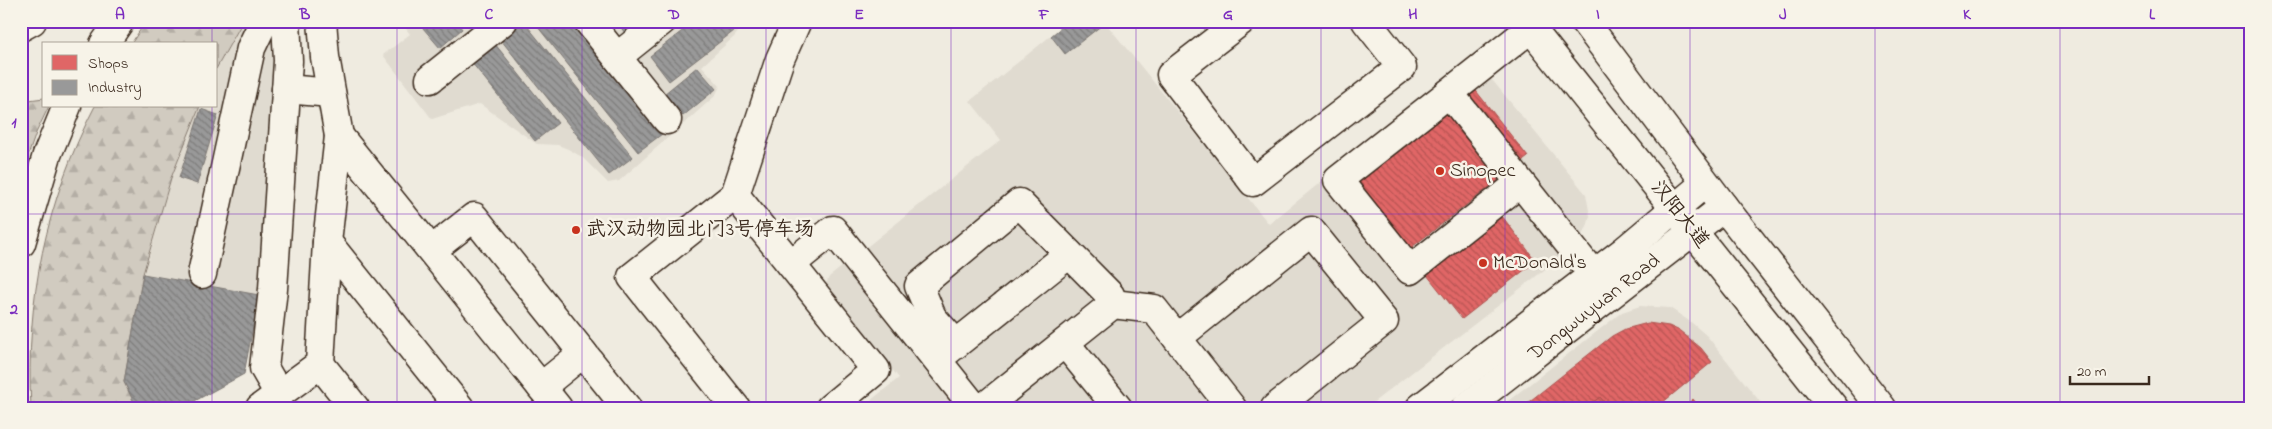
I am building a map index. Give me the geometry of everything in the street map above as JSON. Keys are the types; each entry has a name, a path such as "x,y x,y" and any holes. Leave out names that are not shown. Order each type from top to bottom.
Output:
{"main road":[{"path":"21,27 32,21"},
{"path":"105,42 120,21"},
{"path":"202,274 251,48 264,21"},
{"path":"286,21 288,61 273,289 264,368 270,401 320,364"},
{"path":"322,21 325,57 339,136 327,242 320,364 355,408"},
{"path":"430,79 503,21"},
{"path":"588,21 667,120"},
{"path":"616,57 662,21"},
{"path":"734,407 632,277 736,195 780,59 797,21"},
{"path":"1241,21 1170,75 1253,182 1402,67 1372,23"},
{"name":"汉阳大道","path":"1584,21 1724,208 1882,408"},
{"path":"1520,183 1410,270 1338,180 1448,93 1528,25"},
{"name":"汉阳大道","path":"1528,25 1834,408"},
{"path":"286,89 331,93"},
{"path":"1448,93 1593,274"},
{"path":"21,243 47,156 66,108"},
{"path":"339,136 558,408"},
{"name":"Dongwuyuan Road","path":"1420,408 1593,274 1705,182"},
{"path":"736,195 876,370 830,408"},
{"path":"975,408 946,352 919,286 1019,202 1110,295 1113,304"},
{"name":"Dongwuyuan Road","path":"1465,408 1724,208"},
{"path":"432,250 474,217 627,408"},
{"path":"791,264 833,230 946,352"},
{"path":"1177,338 1311,231 1384,321 1276,408"},
{"path":"327,242 460,408"},
{"path":"946,352 1069,254"},
{"path":"983,408 1113,304 1154,309 1232,408"},
{"path":"1065,343 1118,408"},
{"path":"541,386 583,353"}],"shaded area":[{"path":"243,21 273,21 274,72 259,295 244,374 182,408 137,408 124,382 144,274 171,178 199,108 218,108 218,65"},
{"path":"400,21 747,21 734,37 702,66 720,86 715,96 619,181 608,183 582,157 558,145 537,144 480,104 432,119 383,55 410,34"},
{"path":"1069,21 1104,21 1269,224 1474,58 1586,194 1590,216 1587,227 1574,247 1366,408 861,408 899,378 826,289 829,277 1001,140 970,101"},
{"path":"1640,306 1670,308 1692,323 1707,336 1765,408 1499,408 1622,312"}],"green space":[{"path":"146,21 243,21 218,65 218,42 132,42"},
{"path":"42,98 42,108 48,108 36,133 21,176 21,101"},
{"path":"94,108 199,108 171,178 143,274 124,382 137,408 31,408 30,368 32,329 42,252 63,178"}],"building: Shops":[{"path":"1473,87 1528,157 1408,250 1354,181"},
{"path":"1502,216 1536,261 1462,319 1427,275"},
{"path":"1648,323 1669,326 1680,331 1701,348 1712,362 1656,408 1609,408 1600,397 1586,408 1521,408 1612,336 1625,329"},
{"path":"1600,397 1609,408 1586,408 1586,407"},
{"path":"1693,399 1700,408 1683,408"}],"building: Industry":[{"path":"417,21 456,21 462,29 440,48"},
{"path":"533,21 572,21 662,134 638,152"},
{"path":"616,21 640,21 625,33"},
{"path":"695,21 747,21 669,81 650,56"},
{"path":"1069,21 1099,21 1102,25 1065,54 1051,36"},
{"path":"524,22 633,157 609,175 501,40"},
{"path":"495,44 558,123 535,141 472,63"},
{"path":"697,67 716,89 683,116 664,94"},
{"path":"201,109 218,115 197,184 179,178"},
{"path":"143,274 259,295 244,374 182,408 137,408 124,382"}],"place":[{"name":"Sinopec","path":"1440,171"},
{"name":"武汉动物园北门3号停车场","path":"576,230"},
{"name":"McDonald's","path":"1483,263"}]}
